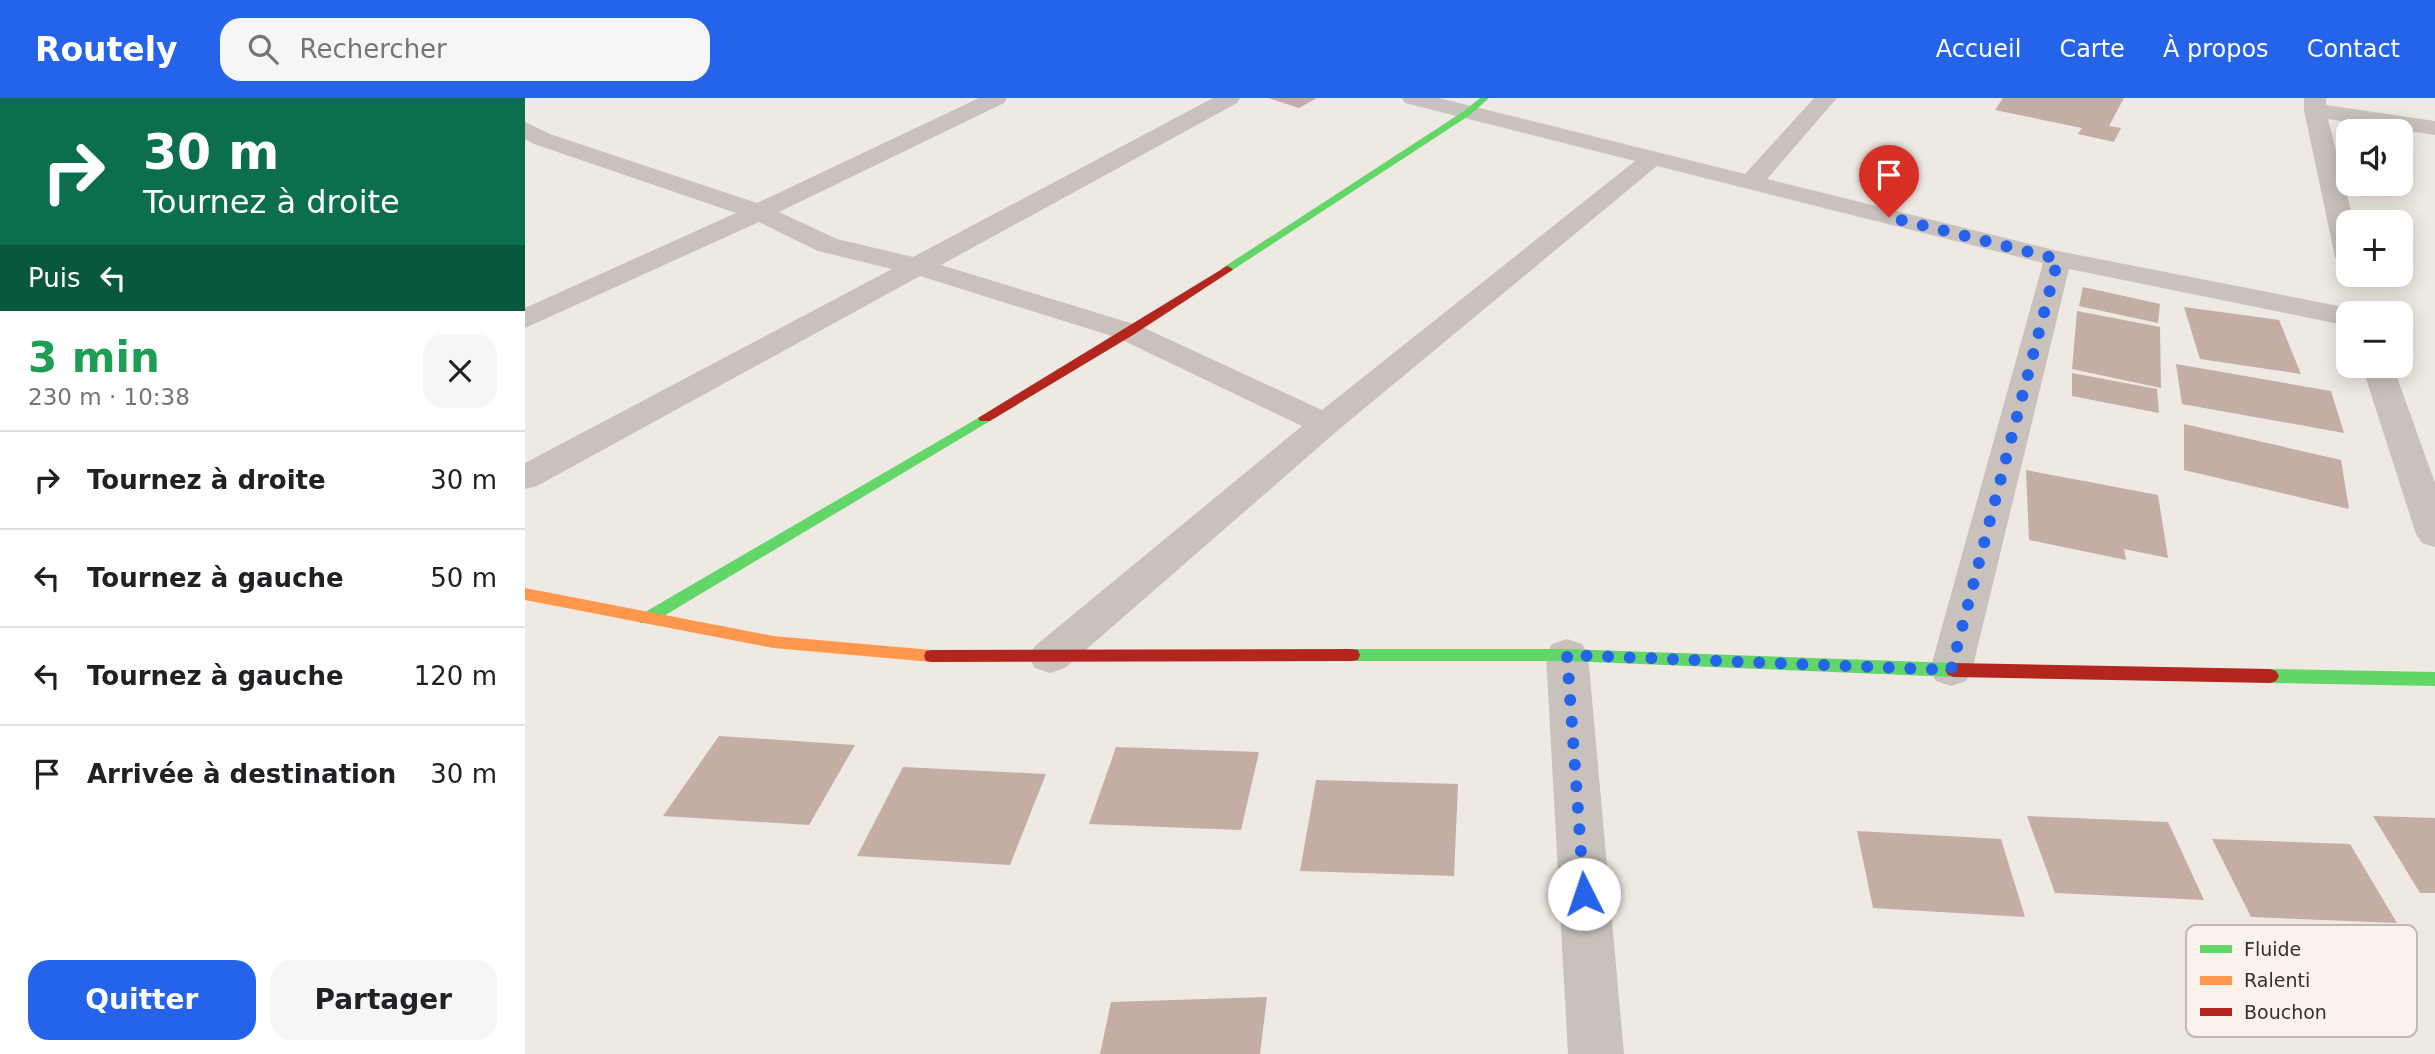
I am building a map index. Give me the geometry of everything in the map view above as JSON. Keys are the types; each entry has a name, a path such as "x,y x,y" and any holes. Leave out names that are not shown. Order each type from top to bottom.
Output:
{"main road":[{"path":"646,619 1129,332 1476,106"},
{"path":"530,602 773,642 911,656 1567,655 1951,670 2435,679"}],"street":[{"path":"525,478 1230,98"},
{"path":"1413,98 1476,106 1543,128 1750,183 2058,259 2336,314"},
{"path":"1750,183 1826,98"},
{"path":"525,319 759,212 977,100"},
{"path":"2339,210 2315,104 2435,128"},
{"path":"525,130 542,139 759,212 828,245 919,267 1129,332 1325,424"},
{"path":"1050,657 1325,424 1654,157"},
{"path":"1951,670 2058,259"},
{"path":"2381,378 2435,534"},
{"path":"1567,655 1596,1054"}],"building":[{"path":"1268,98 1317,98 1299,108"},
{"path":"2003,98 2124,98 2109,126 2121,128 2114,142 2078,134 2082,128 1995,110"},
{"path":"2083,287 2160,304 2158,323 2079,306"},
{"path":"2184,307 2279,320 2301,374 2200,359"},
{"path":"2077,311 2160,327 2161,388 2072,369"},
{"path":"2176,364 2331,391 2344,433 2182,404"},
{"path":"2072,373 2157,389 2159,413 2072,396"},
{"path":"2184,424 2341,460 2349,509 2184,470"},
{"path":"2026,470 2158,495 2168,558 2124,549 2126,560 2029,540"},
{"path":"719,736 855,745 809,825 663,816"},
{"path":"1116,747 1259,752 1241,830 1089,824"},
{"path":"903,767 1046,774 1010,865 857,856"},
{"path":"1316,780 1458,784 1454,876 1300,871"},
{"path":"2027,816 2168,822 2204,900 2055,893"},
{"path":"2373,816 2435,818 2435,893 2420,893"},
{"path":"1857,831 2001,839 2025,917 1873,908"},
{"path":"2212,839 2350,844 2397,923 2251,917"},
{"path":"1267,997 1260,1054 1100,1054 1111,1002"}],"traffic: fast":[{"path":"1227,269 1467,113 1485,98"},
{"path":"646,619 985,418"},
{"path":"1352,655 1567,655 1954,670"},
{"path":"2270,676 2435,679"}],"traffic: slow":[{"path":"525,594 773,642 932,656"}],"traffic: jam":[{"path":"985,418 1129,332 1227,269"},
{"path":"932,656 1352,655"},
{"path":"1954,670 2270,676"}],"route":[{"path":"1584,894 1567,655 1951,670 2058,259 1889,217"}]}
